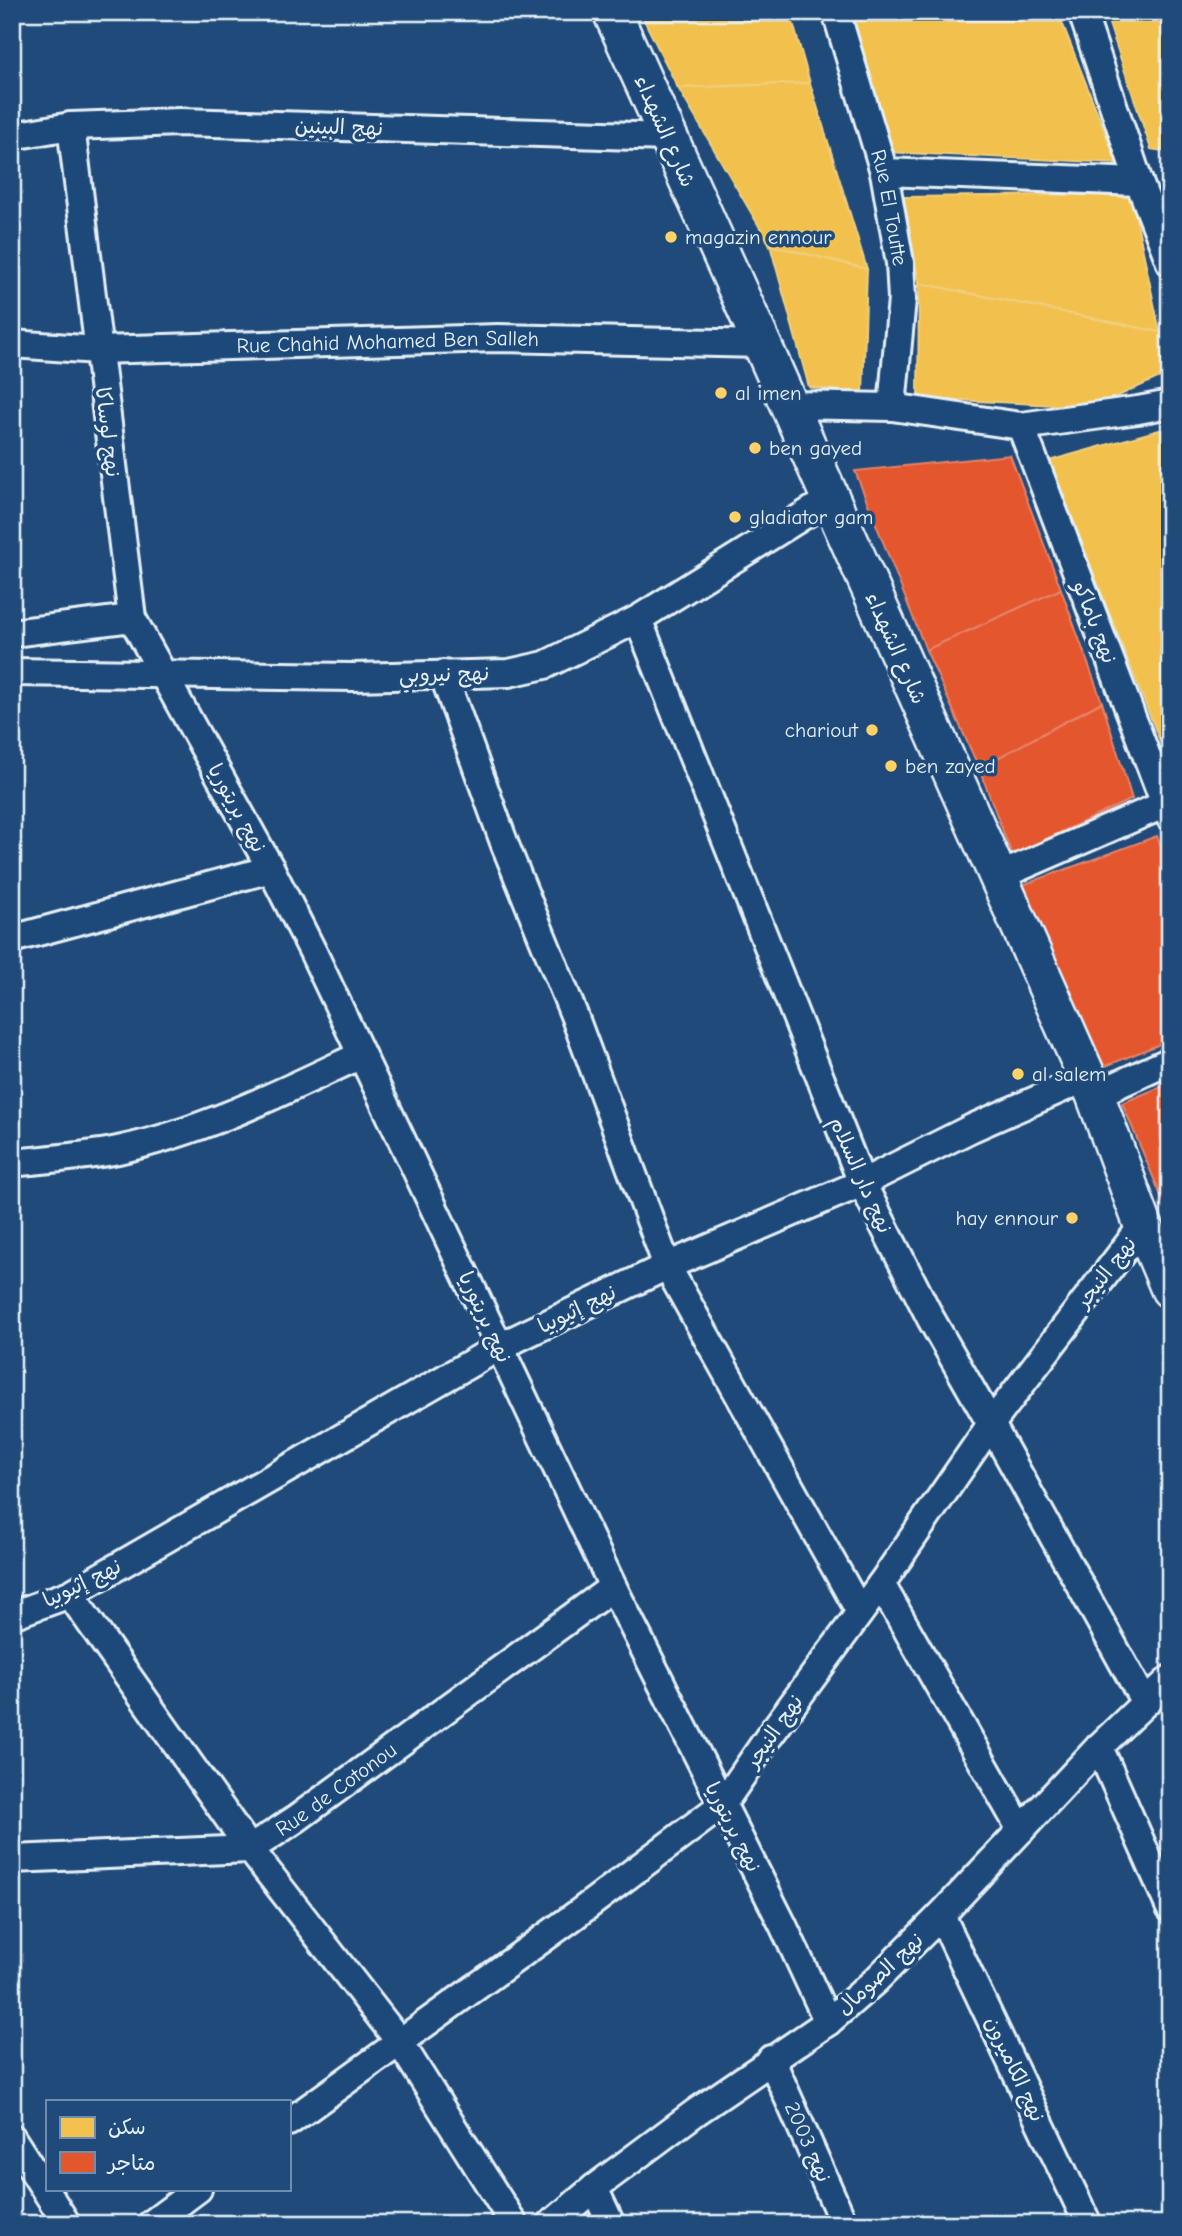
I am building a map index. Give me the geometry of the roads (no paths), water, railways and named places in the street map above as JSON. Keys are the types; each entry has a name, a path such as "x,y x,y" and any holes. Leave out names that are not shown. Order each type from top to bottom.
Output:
{"main road":[{"name":"شارع الشهداء","path":"612,12 1091,1086 1170,1289"}],"street":[{"name":"Rue El Toutte","path":"836,12 884,172 900,263 902,299 892,407"},
{"path":"1082,12 1139,182 1170,261"},
{"name":"نهج البينين","path":"12,136 71,125 180,122 668,137"},
{"name":"نهج لوساكا","path":"71,125 132,618"},
{"path":"884,172 1139,182"},
{"name":"Rue Chahid Mohamed Ben Salleh","path":"12,344 98,350 498,338 762,344"},
{"path":"789,405 892,407 1021,426 1170,404"},
{"name":"نهج باماكو","path":"1021,426 1168,808"},
{"name":"نهج نيروبي","path":"12,671 353,677 509,673 545,665 638,619 830,499"},
{"path":"12,633 132,618"},
{"name":"نهج بريتوريا","path":"132,618 271,869 313,952 613,1587 783,1925 828,2022"},
{"name":"نهج دار السلام","path":"638,619 862,1183 931,1319 992,1424 1144,1701"},
{"path":"443,674 505,845 574,1015 667,1266 860,1612"},
{"path":"998,877 1168,808"},
{"path":"12,939 271,869"},
{"path":"12,1163 117,1150 202,1127 361,1055"},
{"name":"نهج إثيوبيا","path":"12,1615 70,1594 499,1347 667,1266 862,1183 972,1128 1170,1061"},
{"name":"نهج النيجر","path":"290,2121 573,1917 722,1805 992,1424 1143,1225"},
{"path":"881,1584 1021,1830"},
{"name":"Rue de Cotonou","path":"250,1849 307,1811 613,1587"},
{"path":"70,1594 250,1849 399,2041 514,2224"},
{"name":"نهج الصومال","path":"551,2224 594,2188 696,2112 828,2022 875,1981 942,1915 1099,1747 1170,1679"},
{"path":"1099,1747 1170,1908"},
{"path":"12,1860 250,1849"},
{"name":"نهج الكاميرون","path":"942,1915 1088,2224"},
{"name":"نهج 2003","path":"771,2059 844,2224"},
{"path":"12,2138 67,2224"},
{"path":"594,2188 611,2224"},
{"path":"151,2224 197,2190"}],"place":[{"name":"magazin ennour","path":"671,237"},
{"name":"al imen","path":"721,393"},
{"name":"ben gayed","path":"755,448"},
{"name":"gladiator gam","path":"735,517"},
{"name":"chariout","path":"872,730"},
{"name":"ben zayed","path":"891,766"},
{"name":"al salem","path":"1018,1074"},
{"name":"hay ennour","path":"1072,1218"}]}
